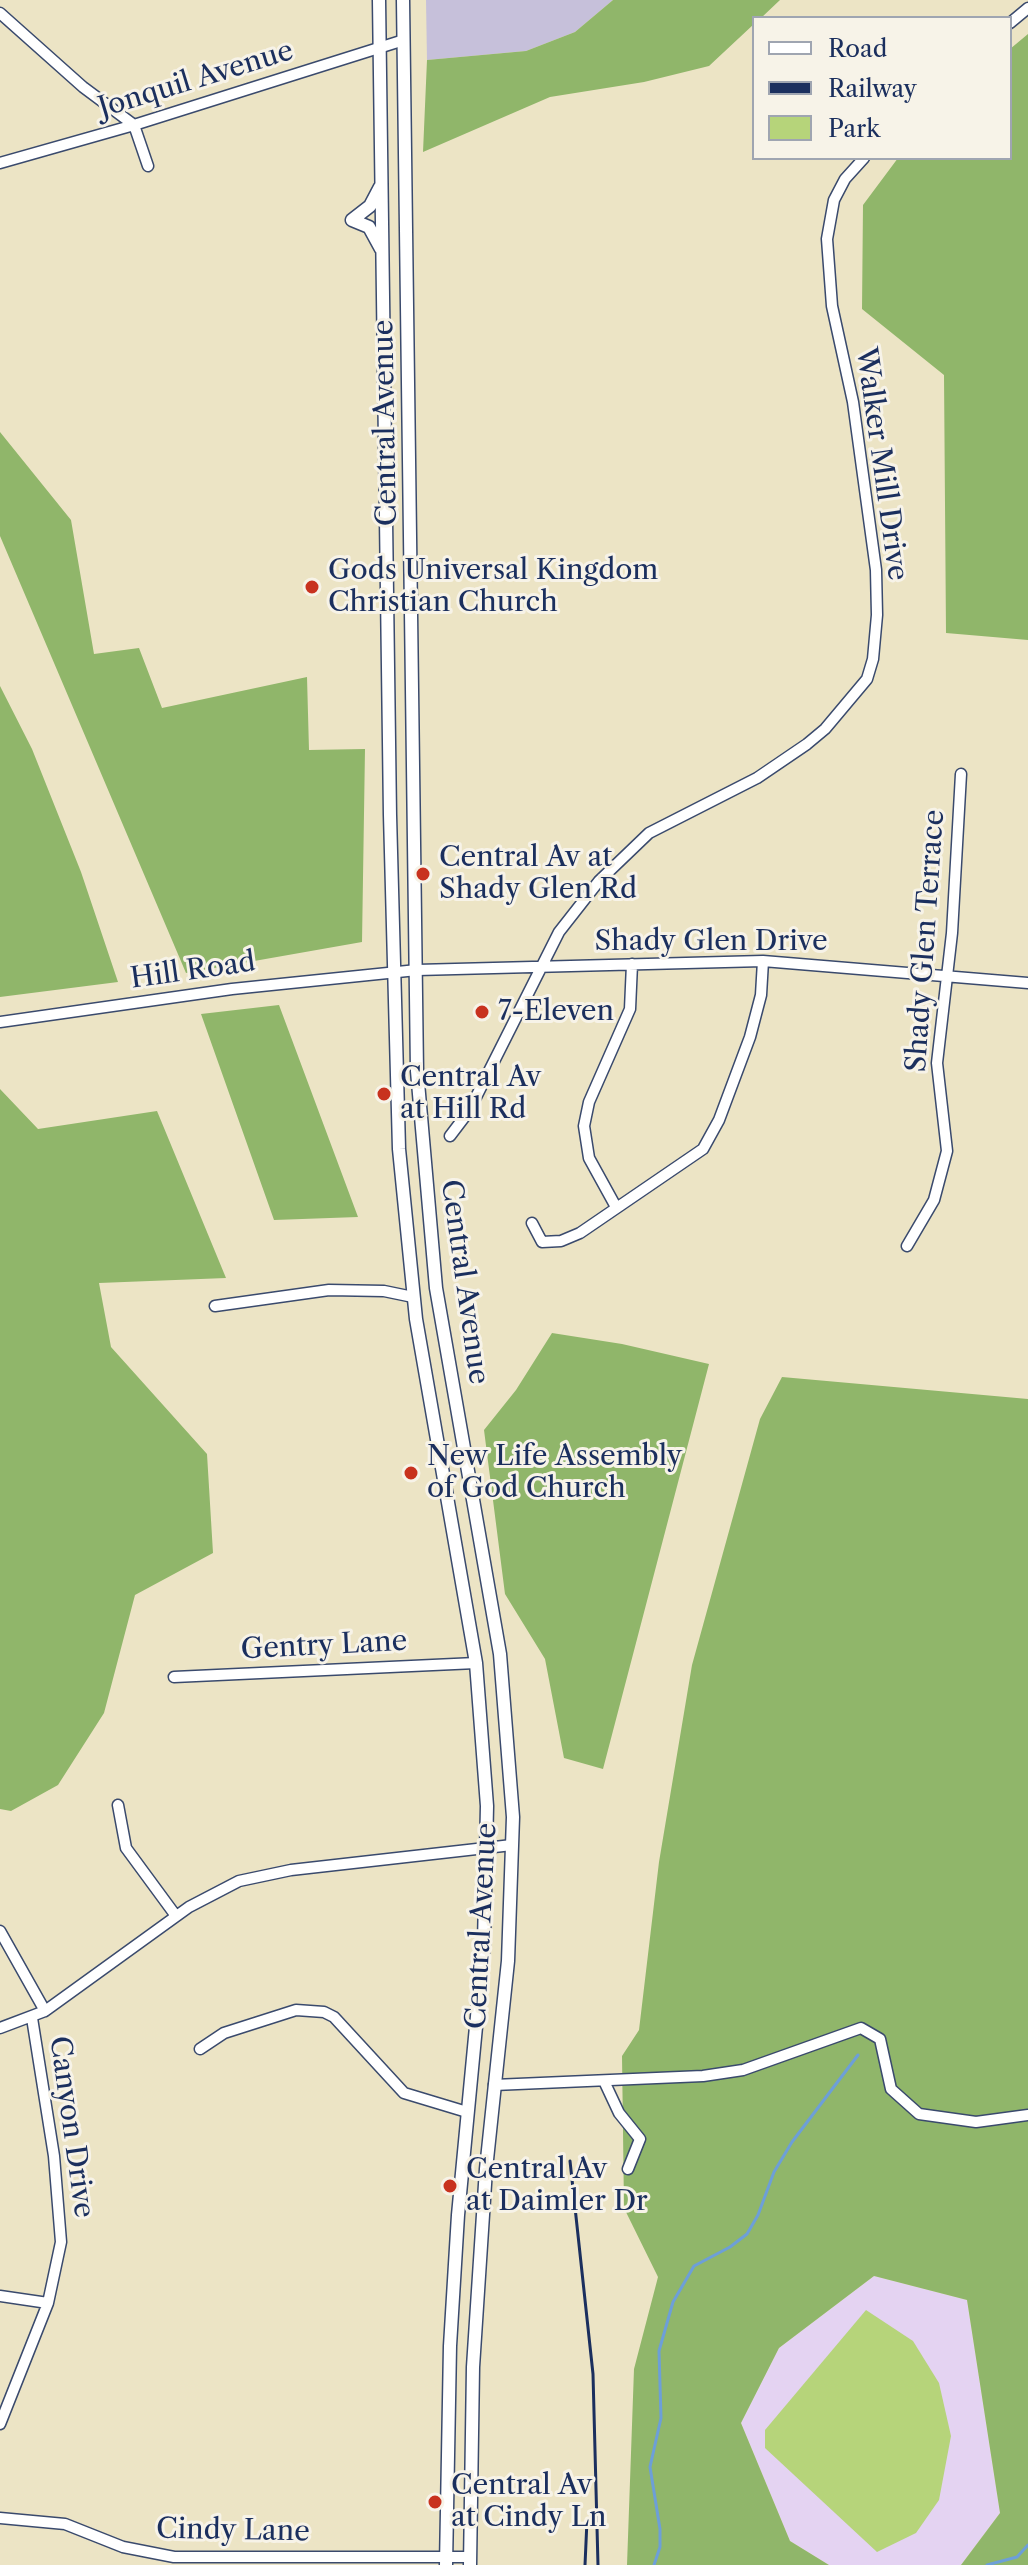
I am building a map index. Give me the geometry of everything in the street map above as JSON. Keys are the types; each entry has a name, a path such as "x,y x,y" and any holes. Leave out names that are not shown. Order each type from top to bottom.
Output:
{"main road":[{"name":"Central Avenue","path":"379,0 393,971 399,1149 413,1297 476,1663 484,1739 488,1848 484,1943 467,2112 450,2346 446,2561"},
{"name":"Central Avenue","path":"403,0 417,1071 436,1288 500,1654 510,1758 512,1845 508,1961 494,2085 473,2367 470,2561"},
{"path":"383,178 370,206 352,220 369,227 384,256"}],"street":[{"path":"1012,21 1028,8"},
{"path":"0,13 83,87 134,125 148,166"},
{"name":"Jonquil Avenue","path":"0,163 134,125 404,40"},
{"name":"Walker Mill Drive","path":"450,1136 469,1111 540,966 577,905 643,837 757,778 807,744 825,729 867,679 877,615 876,570 853,402 832,306 827,239 834,200 845,179 862,160"},
{"name":"Shady Glen Terrace","path":"907,1246 929,1212 944,1169 947,1137 937,1063 952,933 961,774"},
{"path":"532,1223 542,1242 561,1241 580,1233 688,1162 709,1141 736,1077 758,1009 763,961"},
{"name":"Shady Glen Drive","path":"393,971 763,961 1028,983"},
{"path":"616,1207 589,1158 584,1126 589,1102 630,1009 632,964"},
{"name":"Hill Road","path":"0,1022 393,971"},
{"path":"215,1306 329,1290 384,1291 413,1297"},
{"name":"Gentry Lane","path":"174,1677 476,1663"},
{"path":"118,1805 119,1828 126,1848 176,1916"},
{"path":"0,2028 45,2011 176,1916 231,1884 259,1876 512,1845"},
{"name":"Canyon Drive","path":"0,1931 45,2011"},
{"path":"200,2049 224,2033 296,2010 324,2012 334,2017 404,2093 467,2112"},
{"name":"Canyon Drive","path":"0,2424 48,2303 59,2263 61,2220 32,2018"},
{"path":"494,2085 604,2081 743,2070 838,2034 867,2029 880,2039 891,2089 919,2114 976,2122 1028,2115"},
{"path":"604,2081 619,2113 640,2139 628,2169"},
{"path":"0,2296 48,2303"},
{"name":"Cindy Lane","path":"0,2518 71,2525 143,2553 221,2562 470,2561"}],"shaded area":[{"path":"426,0 613,0 575,32 526,51 427,60"},
{"path":"874,2276 967,2300 1000,2513 961,2565 829,2565 790,2541 741,2423 779,2348"}],"green space":[{"path":"613,0 780,0 763,16 752,16 752,26 709,66 644,82 550,97 423,152 427,60 526,51 575,32"},
{"path":"1028,34 1028,640 946,633 944,375 862,309 863,205 897,160 1012,160 1012,47"},
{"path":"0,432 71,520 94,654 139,648 162,708 307,677 309,750 365,749 362,942 186,973 0,536"},
{"path":"0,686 32,749 81,872 118,982 0,997"},
{"path":"279,1005 358,1217 274,1220 201,1014"},
{"path":"0,1089 38,1129 157,1111 226,1278 99,1283 111,1347 207,1454 213,1553 135,1595 104,1713 58,1785 11,1811 0,1809"},
{"path":"552,1333 622,1344 709,1364 603,1769 564,1758 545,1659 505,1594 484,1430 516,1390"},
{"path":"782,1377 1028,1399 1028,2565 961,2565 1000,2513 967,2300 874,2276 779,2348 741,2423 790,2541 829,2565 627,2565 634,2369 658,2277 624,2208 622,2056 639,2030 659,1862 692,1665 760,1419"},
{"path":"866,2310 913,2341 939,2383 951,2436 939,2500 916,2533 877,2552 765,2448 765,2430"}],"waterway":[{"path":"654,2565 660,2547 660,2529 650,2467 661,2418 659,2351 673,2302 694,2266 747,2234 758,2215 774,2172 792,2142 858,2055"},
{"path":"987,2565 1017,2557 1028,2545"}],"railway":[{"path":"570,2161 593,2374 598,2565"},
{"path":"585,2565 587,2520"}],"place":[{"name":"Gods Universal Kingdom Christian Church","path":"312,587"},
{"name":"Central Av at Shady Glen Rd","path":"423,874"},
{"name":"7-Eleven","path":"482,1012"},
{"name":"Central Av at Hill Rd","path":"384,1094"},
{"name":"New Life Assembly of God Church","path":"411,1473"},
{"name":"Central Av at Daimler Dr","path":"450,2186"},
{"name":"Central Av at Cindy Ln","path":"435,2502"}]}
